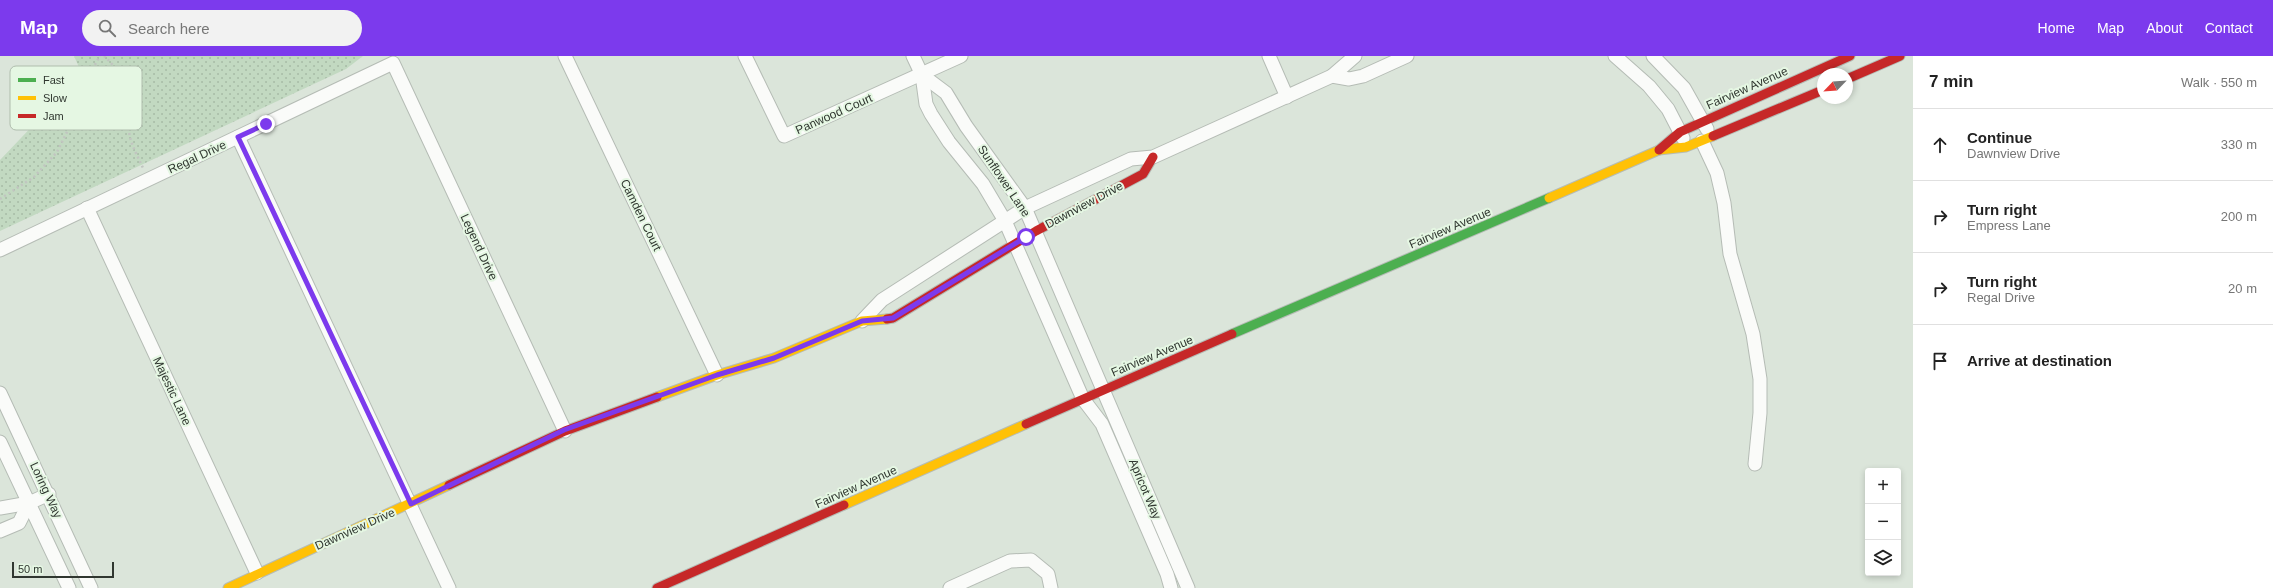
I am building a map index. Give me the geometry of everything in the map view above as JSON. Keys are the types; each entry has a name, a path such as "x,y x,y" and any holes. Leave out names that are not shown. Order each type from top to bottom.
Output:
{"street":[{"name":"Camden Court","path":"565,56 717,375"},
{"name":"Panwood Court","path":"745,56 784,136 922,75"},
{"name":"Sunflower Lane","path":"913,56 922,75 926,104 948,142 983,184 1005,221 1083,399"},
{"path":"922,75 961,56"},
{"path":"1269,56 1287,97"},
{"name":"Dawnview Drive","path":"862,321 882,300 1025,208 1131,159 1153,157 1287,97 1332,76 1355,56"},
{"path":"1332,76 1349,79 1363,76 1407,56"},
{"path":"1615,56 1649,86 1668,109 1686,147"},
{"path":"1653,56 1684,88 1702,121 1717,173 1724,203 1730,254 1753,334 1760,378 1760,413 1756,464"},
{"name":"Fairview Avenue","path":"1659,150 1680,132 1702,121 1850,56"},
{"path":"1853,77 1900,56"},
{"name":"Regal Drive","path":"0,250 393,63"},
{"name":"Legend Drive","path":"393,63 564,430"},
{"name":"Sunflower Lane","path":"922,75 946,93 966,126 1025,208 1103,390"},
{"name":"Fairview Avenue","path":"657,588 1103,390 1659,150 1686,147 1817,93"},
{"path":"238,137 449,588"},
{"name":"Dawnview Drive","path":"228,588 257,573 411,504 564,430 717,375 774,358 862,321 893,318 1036,231 1143,174 1153,157"},
{"name":"Majestic Lane","path":"87,208 257,573"},
{"name":"Apricot Way","path":"1103,390 1188,588"},
{"name":"Loring Way","path":"0,393 91,588"},
{"name":"Apricot Way","path":"1083,399 1102,424 1172,588"},
{"name":"Loring Way","path":"0,442 69,588"},
{"path":"0,508 29,503 48,494"},
{"path":"0,532 19,523 29,503"},
{"path":"950,588 1010,561 1031,560 1048,574 1051,588"}],"path":[{"path":"94,66 100,56"},
{"path":"104,56 115,66"},
{"path":"0,199 34,177 57,152 68,130"},
{"path":"129,130 147,180"}],"green space":[{"path":"74,56 363,56 346,69 0,231 0,160 29,130 142,130 142,66 78,66"}],"traffic: fast":[{"path":"1232,334 1549,198"}],"traffic: slow":[{"path":"1549,198 1659,150 1686,147 1713,136"},
{"path":"657,397 717,375 774,358 862,321 887,319"},
{"path":"844,505 1026,424"},
{"path":"228,588 449,485"}],"traffic: jam":[{"path":"1659,150 1680,132 1850,56"},
{"path":"1853,76 1900,56"},
{"path":"1713,136 1817,93"},
{"path":"887,319 893,318 1036,231 1143,174 1153,157"},
{"path":"1026,424 1232,334"},
{"path":"449,485 565,431 657,397"},
{"path":"657,588 844,505"}],"route":[{"path":"266,124 238,137 411,504 564,430 717,375 774,358 862,321 893,318 1026,237"}]}
